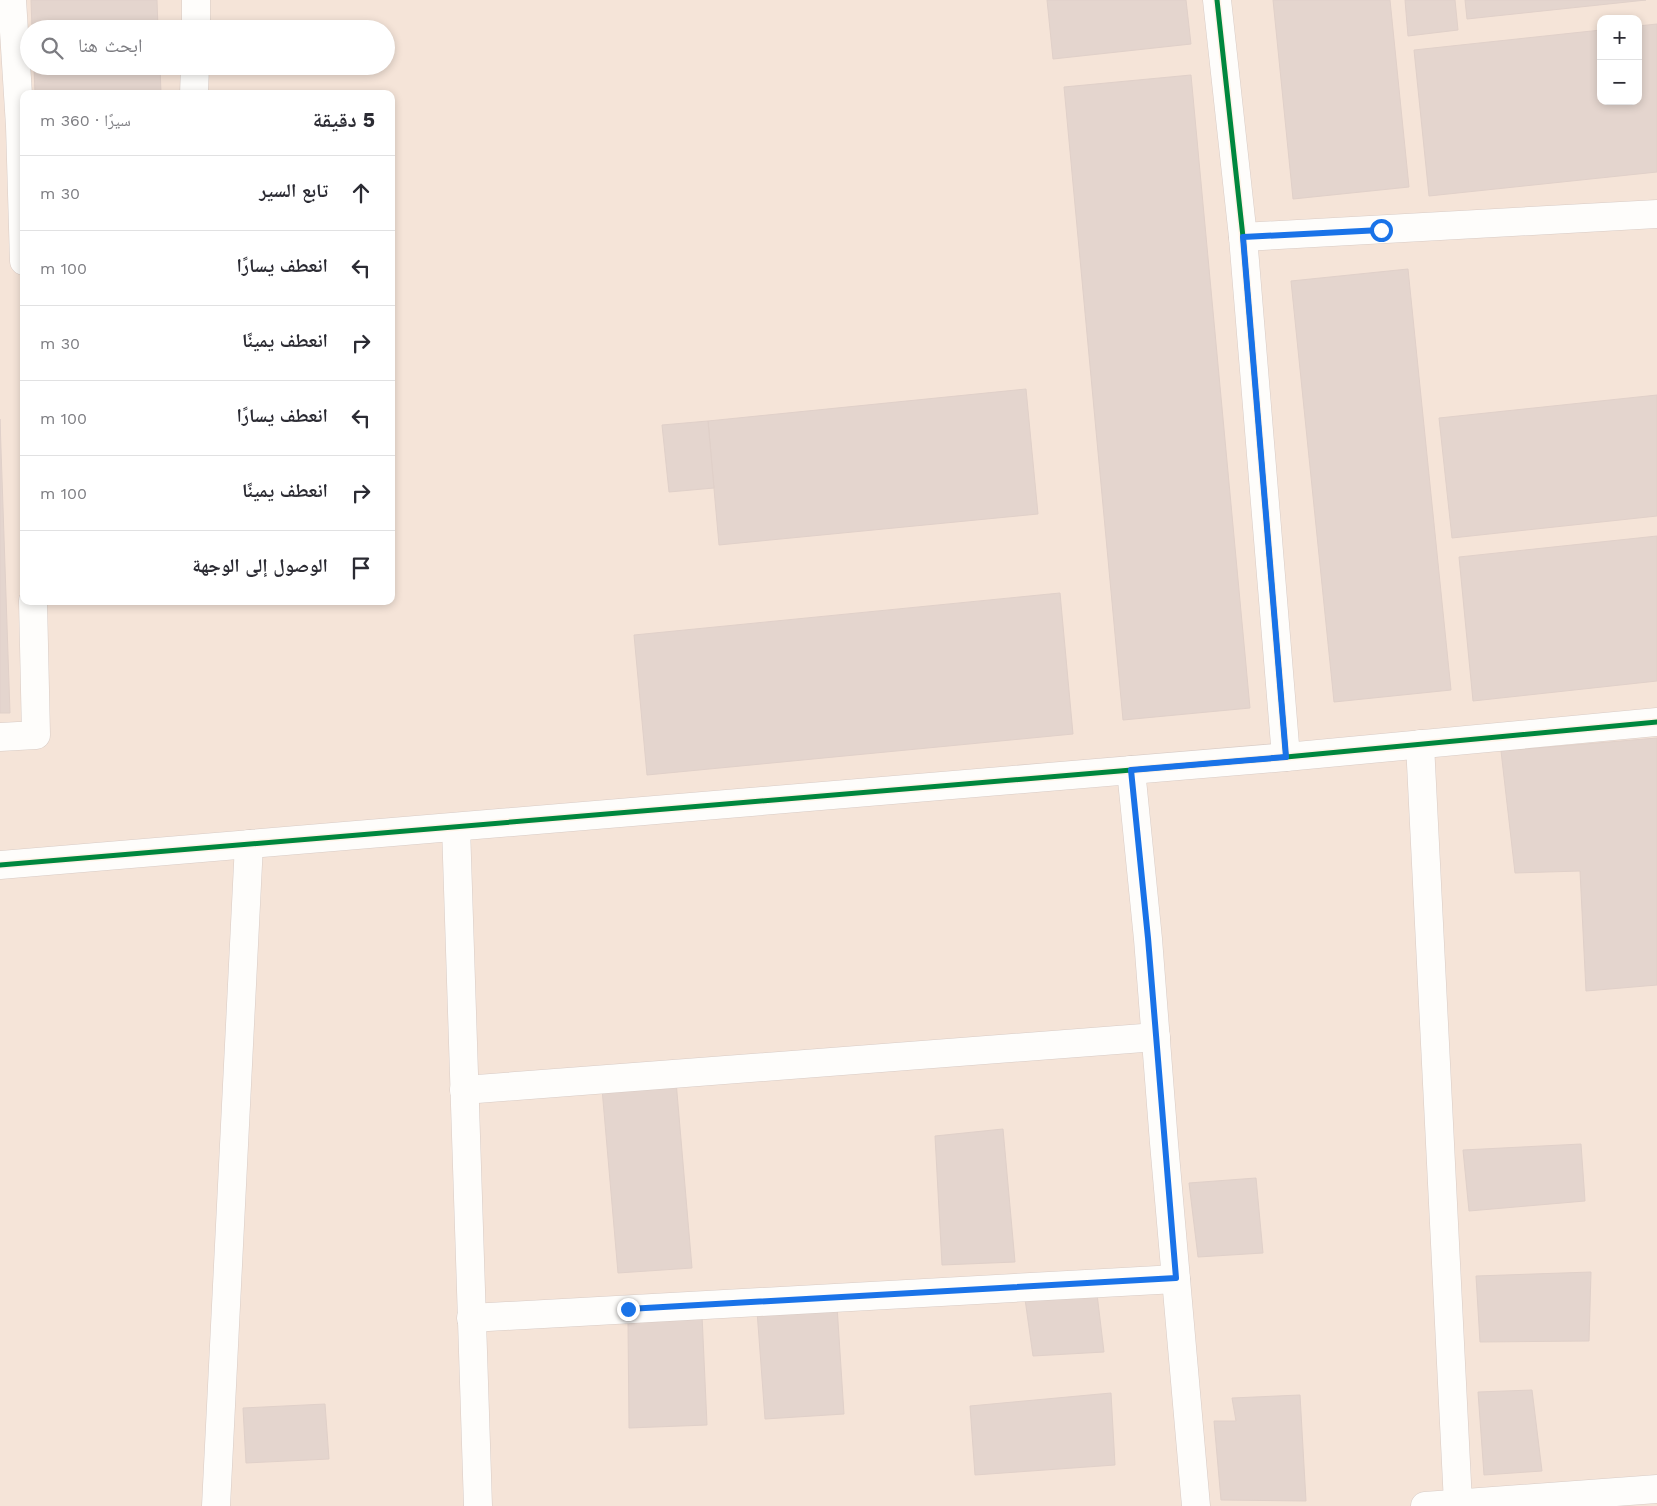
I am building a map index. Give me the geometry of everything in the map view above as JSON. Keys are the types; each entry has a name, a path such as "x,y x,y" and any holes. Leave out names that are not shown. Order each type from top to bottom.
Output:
{"street":[{"path":"12,0 20,101"},
{"path":"196,0 196,20"},
{"path":"1217,0 1243,237 1286,757"},
{"path":"194,90 195,75"},
{"path":"1243,237 1657,214"},
{"path":"0,241 20,242"},
{"path":"0,737 36,735 32,605"},
{"path":"0,865 1286,757 1657,722"},
{"path":"1420,744 1458,1504"},
{"path":"1131,770 1148,938 1196,1506"},
{"path":"456,827 478,1506"},
{"path":"216,1506 249,844"},
{"path":"464,1090 1156,1037"},
{"path":"471,1318 1176,1278"},
{"path":"1425,1506 1657,1488"}],"shaded area":[{"path":"0,0 1657,0 1657,1506 0,1506"}],"building":[{"path":"31,0 157,0 158,20 32,20"},
{"path":"1047,0 1186,0 1191,44 1053,59"},
{"path":"1273,0 1390,0 1409,187 1293,199"},
{"path":"1405,0 1455,0 1458,30 1408,36"},
{"path":"1465,0 1646,0 1467,19"},
{"path":"1657,24 1657,172 1429,196 1414,50 1597,30 1597,105 1642,105 1642,26"},
{"path":"34,75 160,75 161,90 35,90"},
{"path":"1191,75 1250,708 1123,720 1064,87"},
{"path":"1408,269 1451,690 1334,702 1291,281"},
{"path":"1026,389 1038,514 719,545 708,421"},
{"path":"1657,395 1657,516 1452,538 1439,418"},
{"path":"0,419 10,713 0,713"},
{"path":"708,421 714,488 669,492 662,425"},
{"path":"1657,536 1657,681 1473,701 1459,557"},
{"path":"1060,593 1073,734 647,775 634,635"},
{"path":"1657,738 1657,985 1586,991 1580,871 1515,873 1501,751"},
{"path":"676,1081 692,1268 618,1273 602,1089"},
{"path":"1003,1129 1015,1262 942,1265 935,1136"},
{"path":"1581,1144 1585,1201 1469,1211 1463,1150"},
{"path":"1256,1178 1263,1253 1198,1257 1189,1183"},
{"path":"1591,1272 1589,1341 1480,1342 1476,1276"},
{"path":"1097,1294 1104,1352 1033,1356 1025,1299"},
{"path":"837,1306 844,1414 765,1419 757,1311"},
{"path":"702,1315 707,1425 629,1428 628,1322"},
{"path":"1532,1390 1542,1471 1484,1475 1478,1392"},
{"path":"1111,1393 1115,1465 975,1475 970,1406"},
{"path":"1300,1395 1306,1501 1221,1500 1214,1421 1236,1421 1232,1398"},
{"path":"325,1404 329,1459 246,1463 243,1408"}],"cycle path":[{"path":"1217,0 1243,237 1286,757"},
{"path":"0,865 1286,757 1657,722"}],"route":[{"path":"628,1309 1176,1278 1148,938 1131,770 1286,757 1243,237 1381,230"}]}
